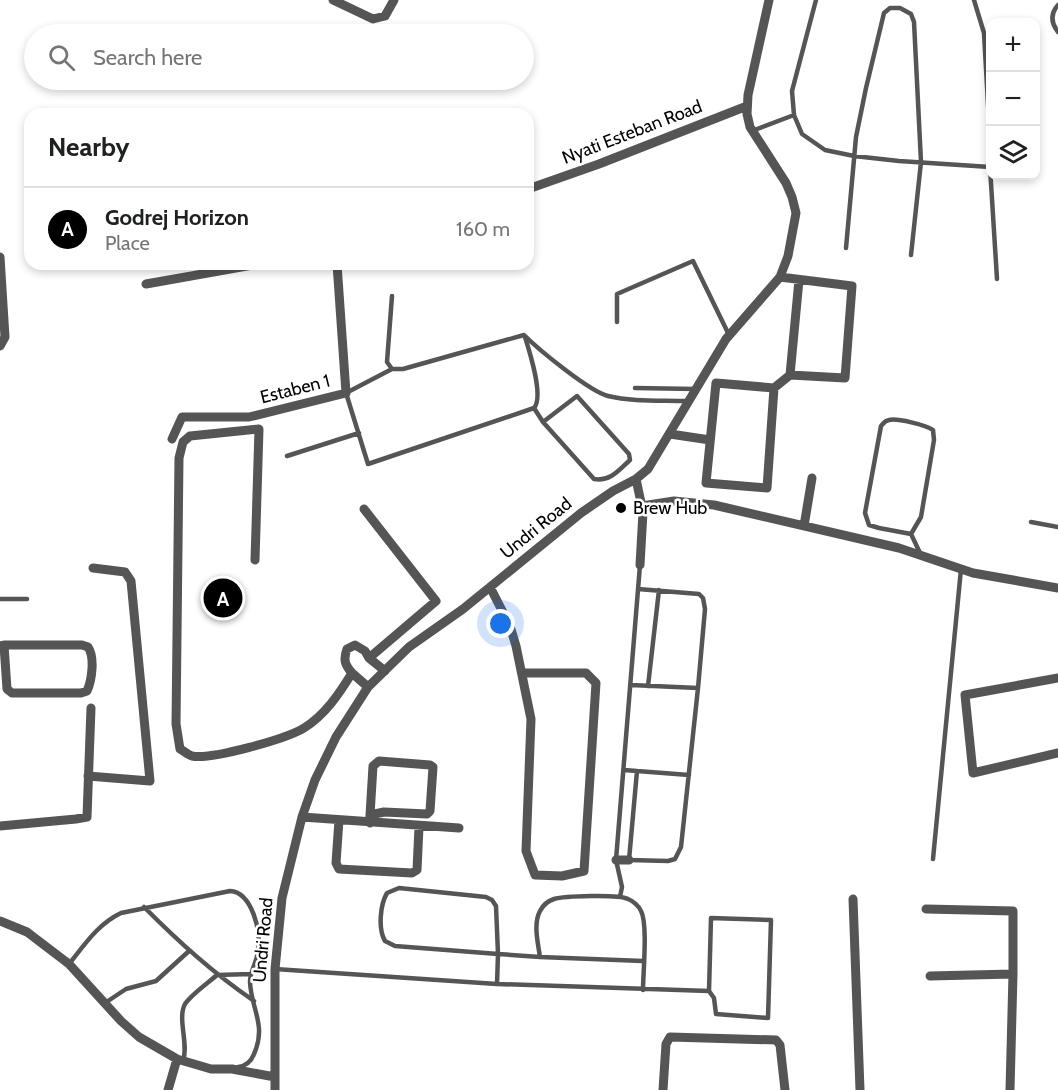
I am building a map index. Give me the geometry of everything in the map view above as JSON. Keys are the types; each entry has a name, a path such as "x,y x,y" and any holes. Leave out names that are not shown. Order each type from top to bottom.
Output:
{"street":[{"path":"333,0 373,19 385,16 394,0"},
{"name":"Undri Road","path":"275,1090 275,969 282,898 302,817 315,780 336,737 368,687 409,646 463,609 580,513 636,479 648,469 690,401 708,366 729,335 780,277 788,256 796,213 786,183 752,131 747,114 748,94 769,0"},
{"name":"Nyati Esteban Road","path":"534,187 747,106"},
{"path":"0,257 5,337 0,346"},
{"path":"146,284 225,270"},
{"name":"Estaben 1","path":"172,439 182,417 249,417 346,393 337,270"},
{"path":"774,388 768,488 706,483 716,383 774,388 790,375 845,378 852,286 780,277"},
{"path":"790,375 799,280"},
{"path":"255,560 259,429 190,436 183,442 179,458 176,724 180,748 190,756 201,757 291,735 305,728 321,715 338,696 352,673"},
{"path":"670,434 710,440"},
{"path":"804,526 812,478"},
{"path":"636,479 642,506 640,565"},
{"path":"642,506 674,501 714,505 921,555 1001,579 1058,588"},
{"path":"364,509 436,602 369,658"},
{"path":"88,776 150,781 131,581 125,572 93,568"},
{"path":"490,587 510,626 531,718 526,851 535,875 562,876 584,871 596,683 586,673 522,673"},
{"path":"2,645 88,647 92,652 90,686 87,691 81,693 12,693 7,689 2,645"},
{"path":"368,687 345,665 344,656 347,649 355,645 365,651 369,658 385,672"},
{"path":"1058,678 965,695 973,772 1058,753"},
{"path":"0,826 87,817 91,708"},
{"path":"379,761 433,767 430,811 427,814 384,812 370,819 373,766 379,761"},
{"path":"302,817 339,820 370,819 419,827 459,828"},
{"path":"339,820 336,864 339,869 412,873 417,870 419,827"},
{"path":"616,860 629,860"},
{"path":"853,899 860,1090"},
{"path":"926,909 1012,912 1010,1090"},
{"path":"0,921 27,932 69,964 139,1037 180,1060 211,1069 232,1069 275,1077"},
{"path":"930,976 1013,974"},
{"path":"663,1090 666,1044 670,1037 776,1040 780,1045 785,1090"},
{"path":"168,1090 180,1060"}],"lane":[{"path":"816,0 792,91 794,115 802,134 825,150 854,156 986,166"},
{"path":"974,0 984,33 989,126"},
{"path":"1058,5 1052,16 1053,24 1058,32"},
{"path":"846,248 854,156 866,87 884,13 890,8 900,8 911,14 914,22 921,162 911,255"},
{"path":"752,131 794,115"},
{"path":"991,180 997,279"},
{"path":"617,322 617,294 693,261 729,335"},
{"path":"392,296 387,362 392,369"},
{"path":"524,335 532,360 538,400 534,408 368,464 346,393 392,369 403,369 524,335"},
{"path":"524,335 537,348 594,391 634,399 690,401"},
{"path":"635,388 696,389"},
{"path":"534,408 543,422 594,478 602,480 610,478 630,460 629,454 577,396 543,422"},
{"path":"891,419 928,426 933,430 934,440 921,517 911,534 869,525 866,520 881,426 885,421 891,419"},
{"path":"287,456 359,433"},
{"path":"1031,522 1058,526"},
{"path":"911,534 921,555"},
{"path":"620,897 622,887 616,860 640,565"},
{"path":"933,859 962,569"},
{"path":"637,771 629,860 668,861 675,859 681,848 705,603 699,594 638,589"},
{"path":"648,686 659,590"},
{"path":"0,599 27,599"},
{"path":"631,685 698,688"},
{"path":"624,770 689,775"},
{"path":"497,984 498,954 498,915 492,900 477,895 399,888 387,893 383,899 381,929 382,937 390,945 498,954 540,957 643,961"},
{"path":"69,964 98,928 121,913 230,891 242,894 250,904 259,944 251,974 251,988 260,1030 258,1047 253,1058 245,1066 232,1069"},
{"path":"540,957 537,921 539,911 546,903 567,897 627,898 637,905 644,916 643,990"},
{"path":"144,907 217,975 254,1001"},
{"path":"711,918 771,920 768,1018 716,1014 714,998 709,990 711,918"},
{"path":"105,1003 126,988 156,981 189,951"},
{"path":"275,969 497,984 643,990 709,990"},
{"path":"180,1060 186,1052 183,1011 186,1003 217,975 251,974"}],"place":[{"name":"Brew Hub","path":"621,508"},
{"name":"Godrej Horizon","path":"223,598"}]}
